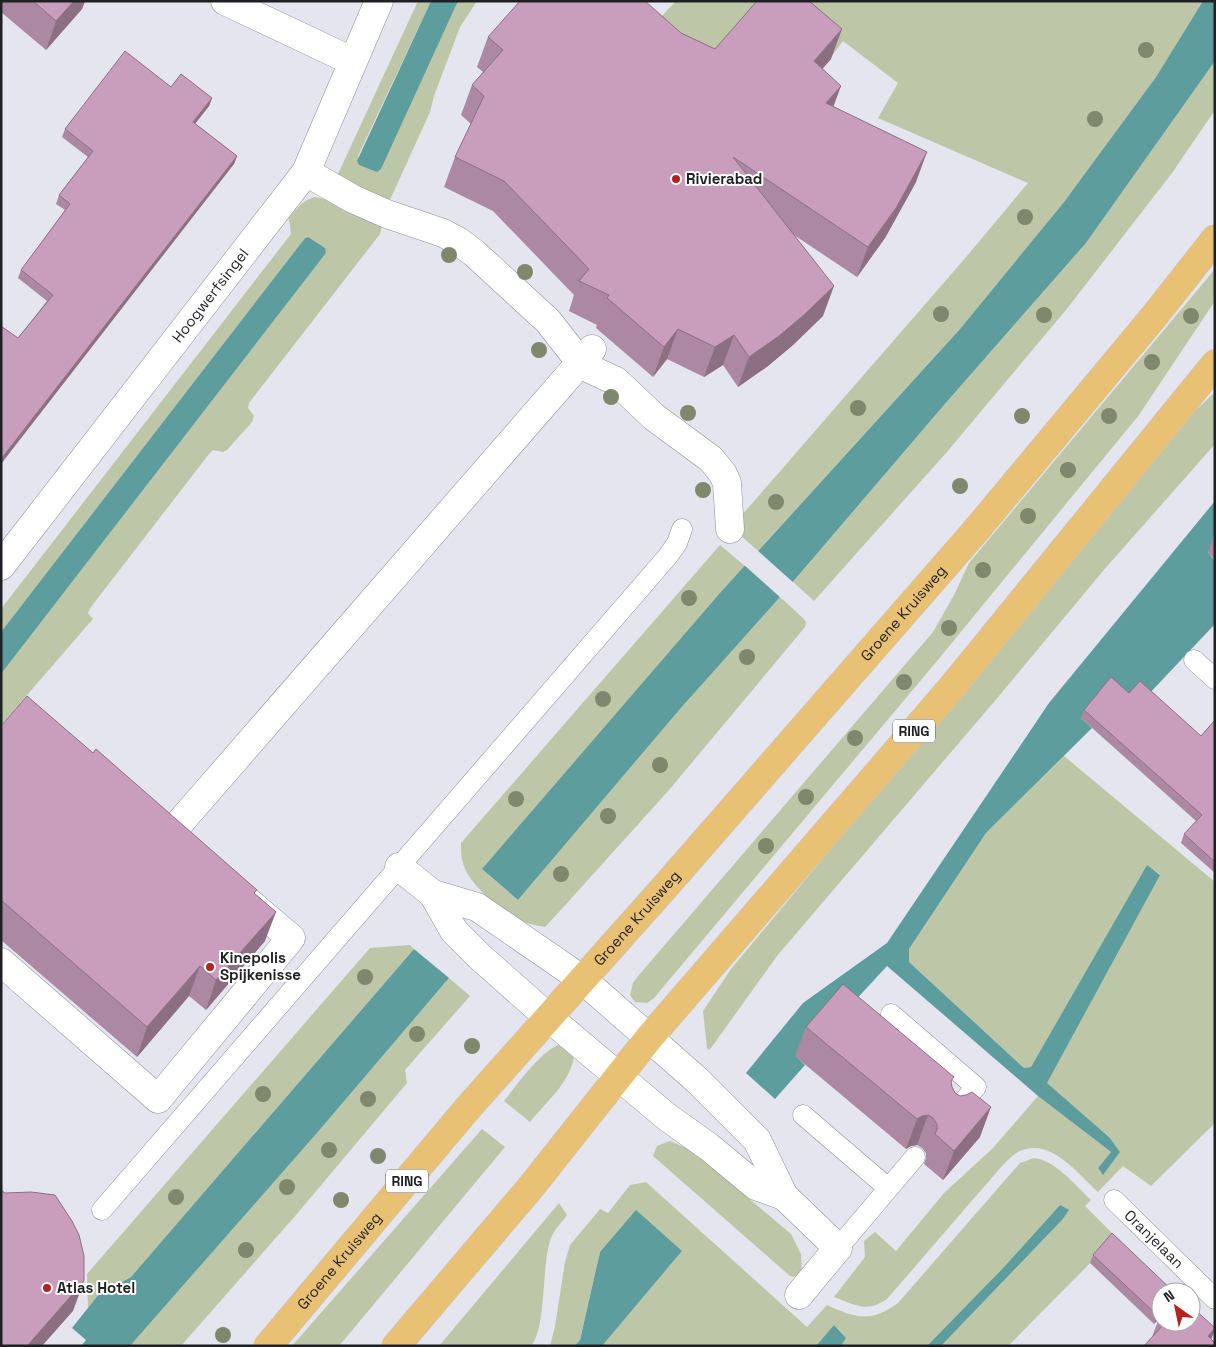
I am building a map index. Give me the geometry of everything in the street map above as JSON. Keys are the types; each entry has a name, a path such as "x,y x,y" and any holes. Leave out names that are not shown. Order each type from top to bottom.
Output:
{"main road":[{"name":"Groene Kruisweg","path":"268,1346 467,1110 978,528 1156,314 1215,239"},
{"name":"RING","path":"396,1346 531,1187 649,1038 953,686 1215,364"}],"street":[{"path":"225,1 352,61"},
{"name":"Hoogwerfsingel","path":"1,566 306,172 352,61 380,1"},
{"path":"306,172 353,199 386,214 443,233 474,253 586,356 588,368 616,381 654,417 711,459 723,474 727,483 730,530"},
{"path":"206,864 170,834 586,356"},
{"name":"Groene Kruisweg","path":"399,867 433,894 477,908 583,980 697,1080 757,1140 784,1196 838,1248"},
{"path":"1,962 158,1099 291,938 227,883"},
{"name":"Groene Kruisweg","path":"433,894 454,931 480,957 549,1018 666,1117 709,1147 756,1186 784,1196"},
{"path":"799,1295 838,1248"}],"lane":[{"path":"102,1210 668,556 677,543 682,529"},
{"path":"1194,660 1215,679"},
{"path":"891,1014 976,1087 952,1114"},
{"path":"803,1115 888,1188"},
{"path":"838,1248 915,1156"},
{"name":"Oranjelaan","path":"1114,1200 1215,1299"}],"green space":[{"path":"418,1 431,1 358,156 379,171 458,1 477,1 460,27 434,96 430,112 389,202 340,177 338,174"},
{"path":"676,1 1203,1 1156,77 1064,202 960,329 758,551 739,534 742,515 1028,183 878,118 898,83 843,41 826,64 764,11 703,78 637,42"},
{"path":"1215,61 1215,110 1172,173 1066,310 946,453 814,601 793,582 1086,243"},
{"path":"315,197 325,199 382,226 380,234 249,403 248,408 254,416 252,422 227,450 223,452 213,450 209,454 91,607 88,613 93,619 1,725 1,674 326,253 308,237 305,238 1,632 1,609 291,234 289,218 303,203"},
{"path":"1215,269 1215,301 1139,415 937,661 654,998 647,1003 635,1002 630,995 633,983 639,975 933,632 954,595 969,563"},
{"path":"1215,392 1215,444 1103,571 777,956 709,1050 707,1048 703,1011 731,969 1196,410"},
{"path":"720,545 745,566 483,870 518,900 680,709 780,597 803,618 806,622 805,627 669,790 545,927 519,920 495,904 479,889 467,873 463,863 461,843"},
{"path":"1064,756 1215,882 1215,1123 1151,1186 1123,1166 1098,1192 1073,1167 1053,1153 1031,1148 1020,1151 1002,1166 887,1299 867,1307 855,1305 834,1297 865,1257 864,1241 875,1232 896,1251 944,1193 993,1148 1038,1096 1111,1152 1098,1168 1102,1174 1120,1152 1110,1138 1046,1084 1160,874 1147,866 1031,1067 1024,1068 909,962 909,949 986,833"},
{"path":"410,945 414,949 132,1276 99,1294 88,1308 87,1274 370,948"},
{"path":"449,978 470,996 405,1070 407,1083 296,1215 181,1346 130,1346 317,1133"},
{"path":"561,1044 574,1056 572,1066 563,1083 530,1122 504,1101 538,1060 553,1047"},
{"path":"482,1129 505,1147 339,1346 292,1346"},
{"path":"670,1141 693,1151 791,1234 801,1254 802,1278 790,1276 653,1156 657,1146"},
{"path":"1034,1158 1050,1163 1057,1168 1091,1200 1085,1206 1116,1237 1008,1346 941,1346 1062,1220 1060,1205 1003,1268 927,1346 841,1346 846,1338 834,1325 816,1346 602,1346 682,1251 600,1252 580,1340 575,1346 550,1346 565,1262 570,1245 600,1209 608,1213 630,1185 646,1182 807,1327 827,1305 846,1313 871,1316 879,1314 898,1303 1020,1163"},
{"path":"559,1203 567,1215 551,1238 546,1264 542,1311 536,1337 531,1346 439,1346"}],"water":[{"path":"431,1 458,1 381,169 377,172 359,165 357,161"},
{"path":"1203,1 1215,1 1215,61 1086,243 780,597 680,709 518,900 482,869 720,593 960,329 1064,202 1156,77"},
{"path":"308,237 325,248 326,253 1,674 1,632 305,238"},
{"path":"1215,501 1215,544 1208,552 1215,561 1215,624 1147,696 1081,718 1092,728 986,833 909,949 909,962 1024,1068 1031,1067 1147,865 1160,875 1047,1083 1110,1138 1120,1152 1103,1175 1098,1168 1111,1152 1038,1096 887,966 838,1019 796,1056 805,1065 775,1099 746,1073 803,1003 887,943 1049,703"},
{"path":"414,949 449,978 317,1133 130,1346 81,1346 86,1340 72,1328 99,1294 131,1277"},
{"path":"1060,1205 1069,1210 1062,1220 941,1346 927,1346 1003,1268"},
{"path":"636,1210 682,1251 602,1346 575,1346 580,1340 600,1252"},
{"path":"834,1325 846,1338 841,1346 816,1346"}],"pier":[{"path":"756,549 795,584 782,599 743,564"}],"building":[{"path":"33,1 74,1 56,21"},
{"path":"520,1 645,1 681,33 715,49 757,1 809,1 842,29 814,61 841,86 826,103 927,152 896,208 868,247 733,157 834,286 779,336 749,357 734,335 715,347 678,329 664,347 607,298 609,295 579,281 589,269 504,181 455,157 484,96 472,85 503,50 488,37"},
{"path":"125,51 171,87 181,74 212,98 193,122 237,156 1,459 1,326 18,338 53,295 21,270 70,204 59,195 93,151 65,129"},
{"path":"1111,677 1129,693 1140,681 1201,736 1215,720 1215,862 1184,834 1202,815 1084,710"},
{"path":"27,696 93,753 96,749 257,890 254,893 276,912 216,980 200,966 147,1027 1,900 1,726"},
{"path":"843,984 954,1077 951,1081 955,1093 960,1096 972,1092 991,1107 954,1151 935,1134 937,1124 933,1118 928,1115 917,1119 806,1027"},
{"path":"1,1190 5,1193 31,1192 55,1195 79,1235 84,1256 84,1281 27,1346 1,1346"},
{"path":"1112,1233 1163,1282 1151,1282 1151,1309 1093,1255"},
{"path":"1201,1315 1215,1328 1208,1336 1215,1343 1215,1346 1144,1346 1157,1332 1201,1332"}],"place":[{"name":"Rivierabad","path":"676,179"},
{"name":"Kinepolis Spijkenisse","path":"210,967"},
{"name":"Atlas Hotel","path":"47,1288"}]}
